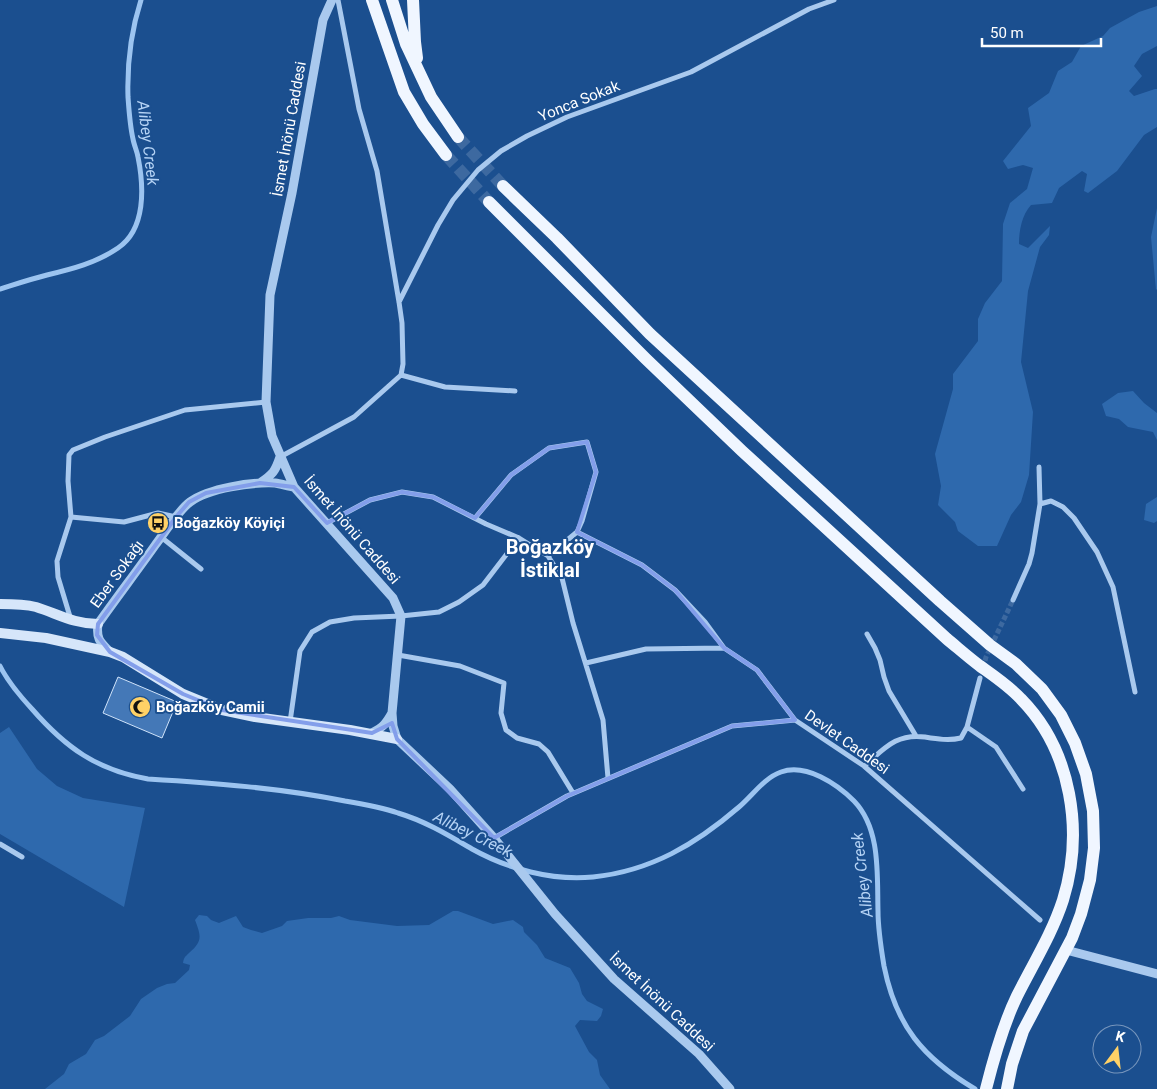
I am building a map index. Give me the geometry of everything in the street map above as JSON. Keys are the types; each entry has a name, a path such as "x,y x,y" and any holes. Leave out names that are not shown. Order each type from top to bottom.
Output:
{"main road":[{"path":"372,0 404,92 423,124 446,155"},
{"path":"392,0 406,44 431,97 458,137"},
{"path":"413,0 415,42 420,73"},
{"path":"503,186 563,244 650,334 940,601 990,645 1016,664 1042,689 1061,715 1075,743 1086,774 1092,811 1094,848 1090,880 1072,938 1023,1031 1008,1083"},
{"path":"489,202 646,359 742,451 947,639 1021,698 1040,721 1049,737 1067,779 1072,813 1073,850 1069,873 1063,901 1050,932 1016,998 1000,1036 986,1089"},
{"path":"0,604 35,607 85,624 98,624"},
{"path":"0,633 46,638 110,652 123,657 183,694 222,710 255,717 372,733 398,739"}],"street":[{"name":"İsmet İnönü Caddesi","path":"332,0 323,20 292,193 270,295 266,402 272,436 294,487 393,598 401,616"},
{"path":"260,483 276,470 280,457 354,417 401,375 403,364 402,323 377,172 359,109 338,0"},
{"name":"Yonca Sokak","path":"399,302 438,225 453,200 478,170 501,151 567,117 691,72 809,9 834,0"},
{"path":"401,375 445,387 516,391"},
{"path":"72,620 58,577 58,561 71,517 68,455 73,450 105,437 185,410 266,402"},
{"path":"475,518 510,475 549,448 587,442 596,472 582,521 577,532 548,556"},
{"path":"1013,600 1029,564 1040,504 1039,467"},
{"name":"Eber Sokağı","path":"110,652 96,635 98,624 161,537 189,502 206,493 224,488 260,483 278,483 294,487"},
{"path":"327,523 370,500 402,492 433,497 519,538 548,556 562,578 573,623 603,720 608,778"},
{"path":"1040,504 1051,501 1062,507 1074,518 1097,552 1113,587 1135,692"},
{"path":"71,517 124,522 158,513 176,517"},
{"path":"577,532 642,565 675,590 705,622 724,648 756,670 795,720"},
{"path":"161,537 200,569"},
{"path":"290,722 300,651 312,632 330,622 354,618 438,612 459,602 483,585 519,538"},
{"path":"401,616 392,713 393,726 398,739 450,789 494,838"},
{"path":"867,634 880,660 889,691 916,736"},
{"path":"586,663 646,649 724,648"},
{"path":"398,654 460,666 504,683 501,713 506,730 517,738 539,744 548,752 573,793"},
{"path":"864,766 891,743 900,739 916,736 935,739 960,738 967,727 980,678"},
{"path":"372,733 387,723 392,713"},
{"name":"Devlet Caddesi","path":"494,838 573,793 732,726 795,720 864,766 1040,920"},
{"path":"967,727 996,748 1023,789"},
{"name":"İsmet İnönü Caddesi","path":"494,838 556,914 614,979 699,1054 730,1089"},
{"path":"0,844 22,857"},
{"path":"1066,950 1157,974"}],"highlighted area":[{"path":"587,442 596,472 577,532 642,565 675,590 724,648 757,670 795,720 732,726 567,796 494,838 397,739 392,723 372,733 222,710 183,694 110,652 97,635 98,624 176,517 189,502 206,493 260,483 294,487 327,523 370,500 402,492 433,497 475,518 511,475 549,448"}],"shaded area":[{"path":"1157,6 1157,46 1142,54 1134,66 1142,76 1129,91 1134,96 1157,89 1157,127 1144,135 1117,171 1088,193 1084,191 1087,174 1082,171 1059,188 1052,203 1031,205 1023,218 1019,244 1028,248 1050,226 1049,235 1040,247 1028,291 1021,362 1033,412 1029,475 1021,502 1011,515 997,546 978,546 958,531 955,522 938,505 941,486 935,454 953,389 953,374 978,341 978,319 985,303 1002,281 1003,224 1010,203 1027,189 1033,168 1023,165 1008,169 1003,161 1031,126 1028,108 1049,93 1058,71 1072,62 1081,46 1103,36 1110,28 1139,12"},
{"path":"1157,208 1157,289 1156,290 1151,237"},
{"path":"1133,391 1157,413 1157,440 1153,432 1128,427 1119,419 1106,416 1102,404 1118,393"},
{"path":"1157,497 1157,521 1154,523 1144,520 1146,504"},
{"path":"9,727 37,769 57,786 83,798 145,808 124,907 0,834 0,733"},
{"path":"453,911 458,911 493,924 513,920 523,927 524,932 537,945 545,958 570,968 587,1001 603,1009 597,1021 580,1020 575,1026 589,1052 597,1060 600,1075 610,1089 45,1089 64,1074 69,1064 86,1054 95,1040 104,1036 130,1016 141,999 157,988 175,983 189,970 190,965 183,963 185,957 199,942 199,930 195,920 199,915 207,916 219,923 236,916 243,927 262,933 282,926 287,921 339,916 350,920 397,926 429,925"}],"building":[{"name":"Boğazköy Camii","path":"118,677 177,702 162,738 103,713"}],"waterway":[{"name":"Alibey Creek","path":"0,289 92,262 118,248 134,230 141,207 142,194 138,157 130,124 128,73 132,36 141,0"},
{"name":"Alibey Creek","path":"0,666 19,694 57,735 84,755 113,770 148,779 272,789 379,807 427,824 500,862 515,868 546,875 578,878 593,877 614,874 653,862 672,854 706,833 775,775 791,770 811,773 830,782 854,801 863,812 869,825 876,853 878,918 884,966 889,987 904,1023 927,1052 941,1065 975,1089"}],"tunnel":[{"path":"458,137 503,186"},
{"path":"446,155 489,202"},
{"path":"983,668 986,657 1013,600"}],"place":[{"name":"Boğazköy Köyiçi","path":"158,523"},
{"name":"Boğazköy Camii","path":"140,707"}],"district":[{"name":"Boğazköy İstiklal","path":"550,558"}]}
